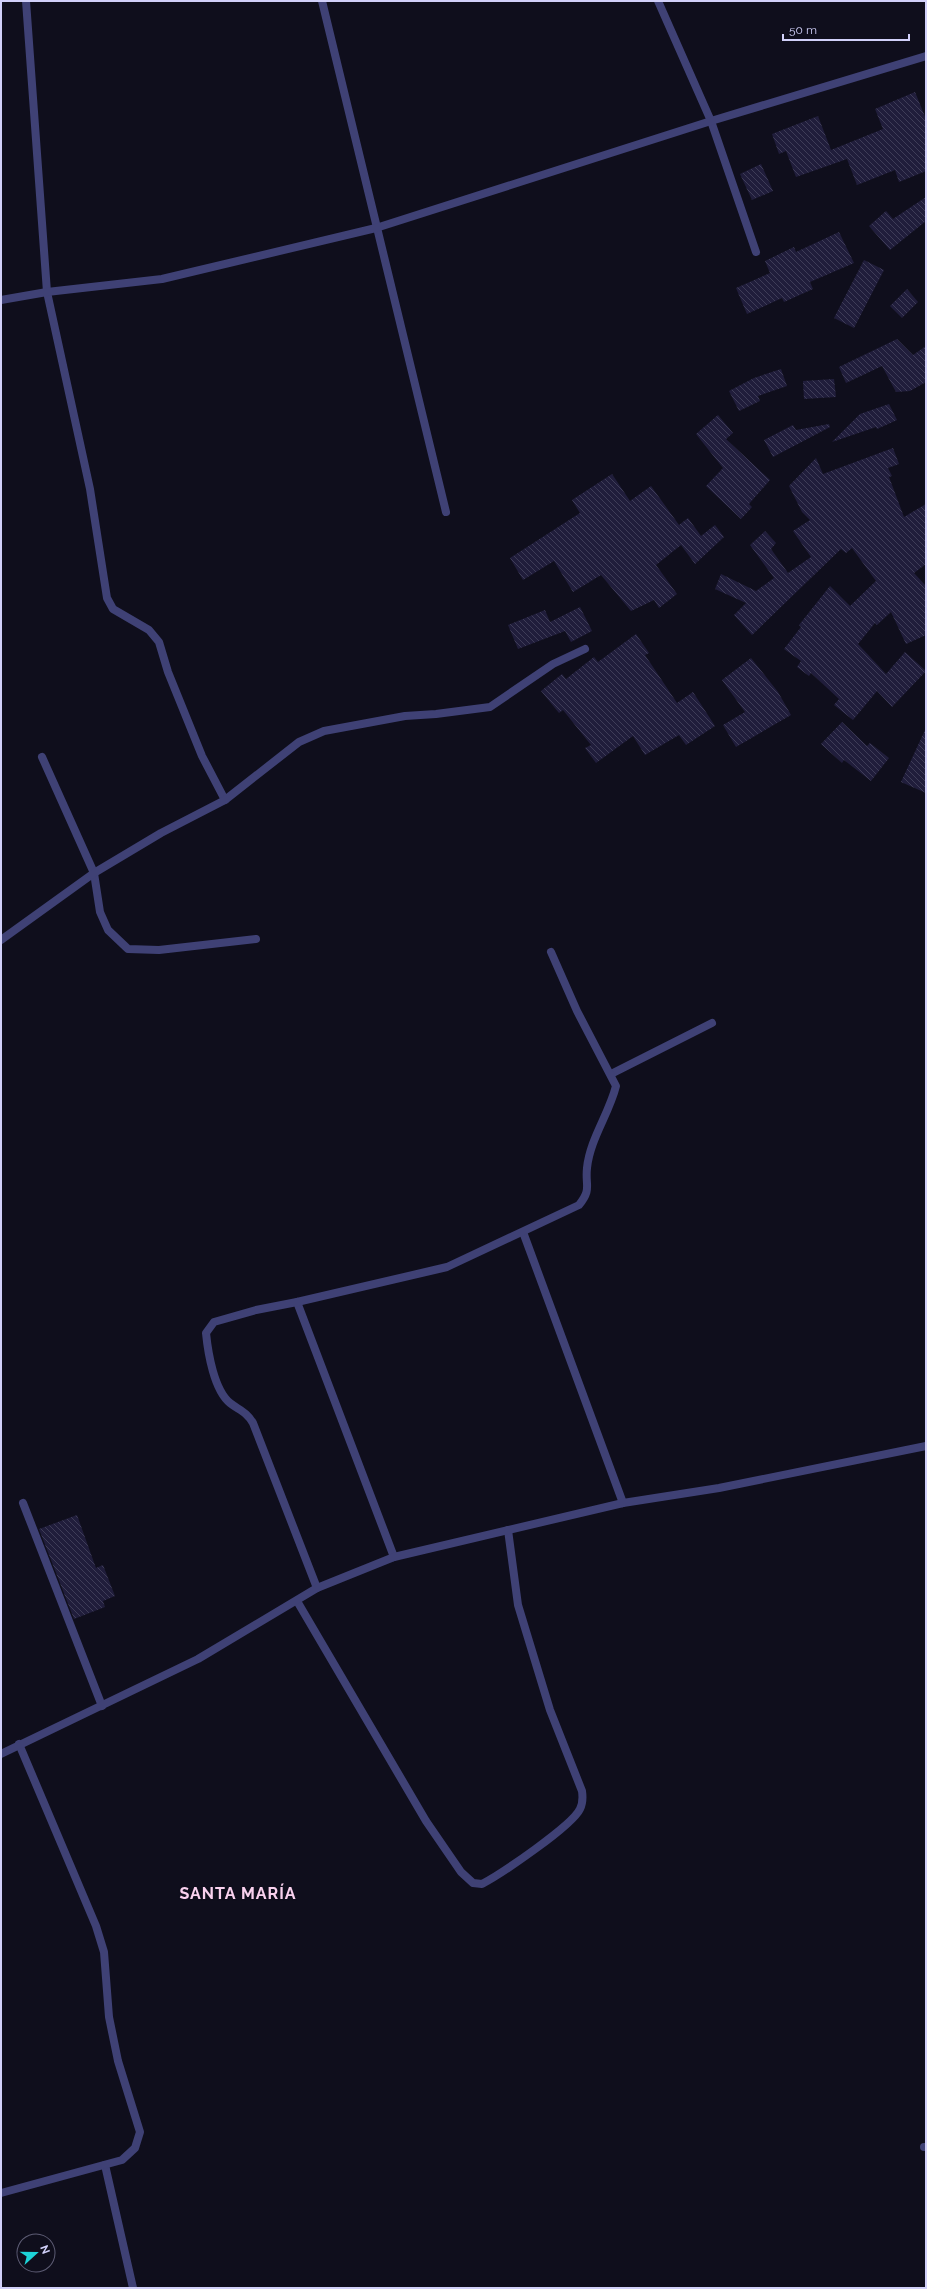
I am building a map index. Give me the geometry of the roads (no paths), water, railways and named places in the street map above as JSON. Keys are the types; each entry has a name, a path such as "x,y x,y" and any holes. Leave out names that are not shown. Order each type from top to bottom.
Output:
{"street":[{"path":"26,1 47,292 90,489 106,598 113,610 149,630 159,642 168,672 202,756 225,800"},
{"path":"322,1 446,512"},
{"path":"658,1 711,121 756,252"},
{"path":"1,300 47,292 162,279 376,228 711,121 926,56"},
{"path":"1,940 94,873 161,833 225,800 299,742 324,731 405,716 436,714 490,707 553,664 585,649"},
{"path":"42,757 94,873 100,912 108,930 128,949 158,950 256,939"},
{"path":"317,1588 253,1423 245,1412 230,1403 224,1396 219,1386 211,1362 206,1333 214,1322 256,1310 297,1302 447,1267 579,1205 587,1196 587,1168 592,1147 611,1106 616,1086 577,1011 551,952"},
{"path":"611,1074 712,1023"},
{"path":"523,1232 623,1503"},
{"path":"297,1302 394,1557"},
{"path":"1,1754 198,1659 317,1588 394,1557 623,1503 719,1488 926,1446"},
{"path":"23,1503 102,1706"},
{"path":"297,1601 426,1821 461,1872 473,1883 482,1884 530,1852 565,1825 580,1810 583,1800 582,1791 550,1710 518,1605 508,1530"},
{"path":"1,2193 122,2160 136,2148 140,2132 115,2046 109,2017 104,1952 93,1919 19,1744"},
{"path":"105,2165 133,2288"}],"district":[{"name":"SANTA MARÍA","path":"238,1893"}]}
